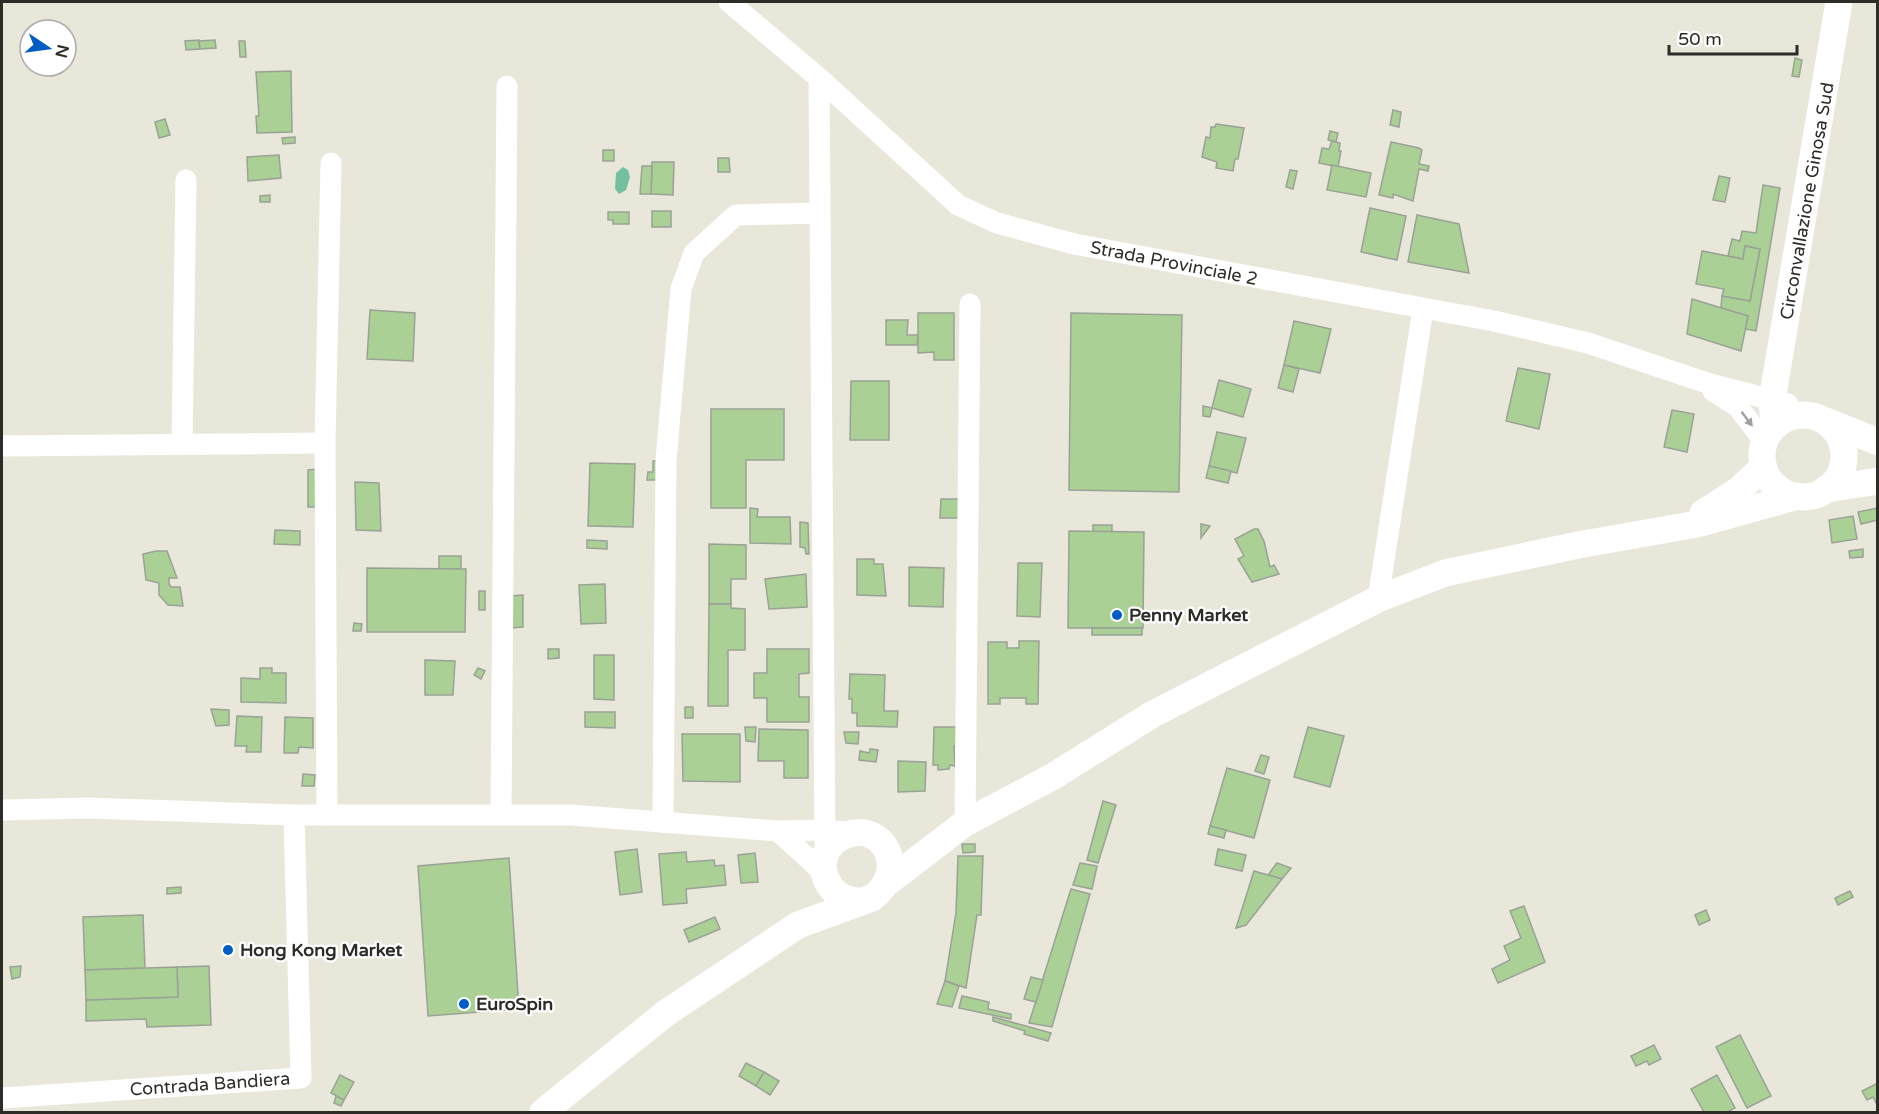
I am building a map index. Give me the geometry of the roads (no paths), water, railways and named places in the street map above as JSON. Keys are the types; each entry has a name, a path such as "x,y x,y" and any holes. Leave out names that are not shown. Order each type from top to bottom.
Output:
{"main road":[{"name":"Circonvallazione Ginosa Sud","path":"1785,425 1779,365 1839,2"},
{"path":"1672,528 1719,505 1785,425"},
{"path":"1785,425 1878,442"},
{"path":"543,1113 666,1013 798,925 872,898 935,844 965,823 1052,777 1153,714 1378,599 1445,573 1672,528 1798,496 1818,494 1826,489 1842,468 1844,455 1835,430 1785,425"},
{"path":"1785,425 1776,487 1798,496"},
{"path":"1826,489 1878,481"},
{"path":"868,837 886,849 891,860 888,882"},
{"path":"798,925 836,841 868,837 935,844"},
{"path":"825,861 843,898 861,901"}],"street":[{"name":"Strada Provinciale 2","path":"729,2 819,78 958,205 997,223 1074,244 1494,321 1588,343 1692,378"},
{"path":"819,78 825,861"},
{"path":"501,813 507,86"},
{"path":"327,815 325,443 331,163"},
{"path":"182,444 186,180"},
{"path":"663,822 666,460 681,289 694,254 736,215 819,213"},
{"path":"965,823 970,304"},
{"path":"1378,599 1423,309"},
{"path":"1692,378 1738,407 1785,425"},
{"path":"1692,378 1785,425"},
{"path":"2,446 325,443"},
{"path":"2,810 87,807 294,815 501,813 571,815 778,831 825,861"},
{"name":"Contrada Bandiera","path":"2,1098 301,1078 294,815"},
{"path":"778,831 825,861"}],"place":[{"name":"Penny Market","path":"1117,615"},
{"name":"Hong Kong Market","path":"228,950"},
{"name":"EuroSpin","path":"464,1004"}]}
